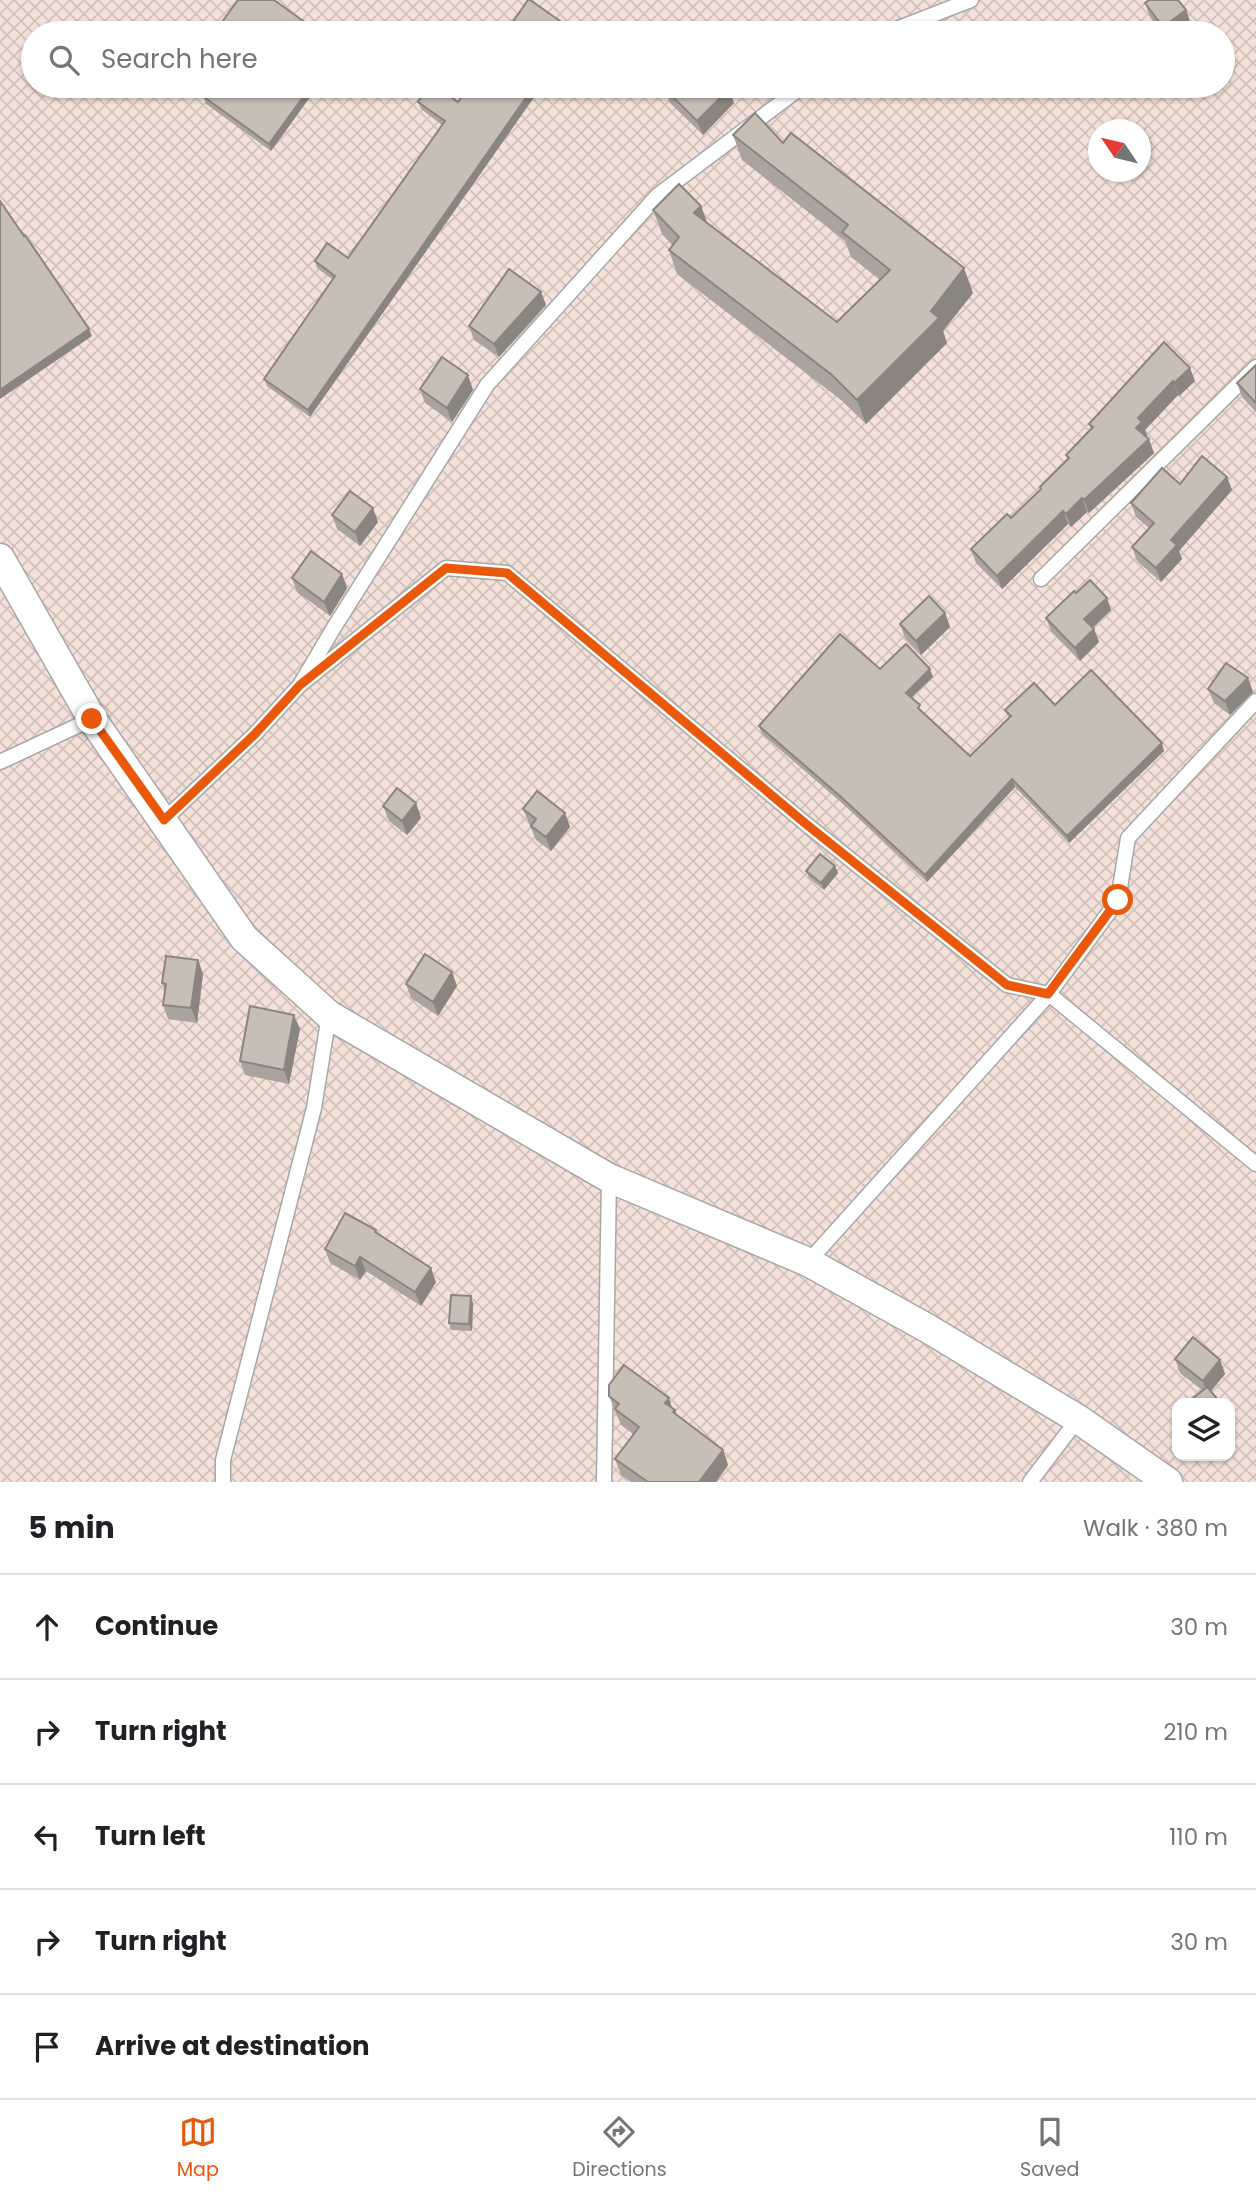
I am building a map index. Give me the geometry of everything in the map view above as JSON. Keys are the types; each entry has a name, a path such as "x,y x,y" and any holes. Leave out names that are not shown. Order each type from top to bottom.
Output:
{"street":[{"path":"0,558 92,719 244,938 329,1015 609,1178 808,1262 927,1328 1078,1419 1168,1482"}],"lane":[{"path":"917,21 971,0"},
{"path":"300,685 332,629 487,385 658,195 787,98"},
{"path":"1041,579 1256,367"},
{"path":"164,820 255,734 300,685 446,568 507,573 806,824 1007,985 1048,994 1256,1164"},
{"path":"808,1262 1048,994 1118,900 1128,838 1256,701"},
{"path":"0,762 92,719"},
{"path":"223,1482 223,1460 314,1108 329,1015"},
{"path":"604,1482 609,1178"},
{"path":"1030,1482 1078,1419"}],"shaded area":[{"path":"0,0 1256,0 1256,1482 0,1482"}],"building":[{"path":"238,0 274,0 303,21 223,21"},
{"path":"530,0 560,21 513,21"},
{"path":"1149,0 1178,0 1186,10 1171,21 1158,21 1145,3"},
{"path":"205,98 302,98 269,144"},
{"path":"421,98 452,98 458,102 461,98 526,98 308,410 264,379 335,276 315,261 327,243 348,258 445,121 418,102"},
{"path":"674,98 720,98 697,121"},
{"path":"755,113 783,143 791,133 964,268 931,311 939,318 857,400 832,375 669,250 679,237 653,210 679,184 701,206 694,213 837,322 890,270 842,232 848,225 733,135"},
{"path":"0,201 89,329 0,390"},
{"path":"509,269 541,292 494,344 469,326"},
{"path":"1164,342 1190,368 1174,383 1173,381 1138,418 1142,422 1136,428 1149,439 1084,500 1082,498 1066,514 1063,511 997,576 971,549 1007,514 1011,518 1041,489 1069,458 1066,455 1093,427 1089,424"},
{"path":"442,357 468,375 447,408 420,389"},
{"path":"1256,365 1256,403 1237,383"},
{"path":"1202,456 1227,477 1171,540 1177,545 1156,568 1132,547 1154,523 1131,503 1162,468 1180,484"},
{"path":"350,491 373,508 355,532 332,515"},
{"path":"311,551 342,574 324,602 292,578"},
{"path":"1090,580 1107,598 1084,619 1094,629 1075,648 1046,618 1074,591 1076,593"},
{"path":"929,596 945,613 916,641 900,624"},
{"path":"840,634 880,669 906,644 930,669 906,693 920,705 918,708 970,756 1011,716 1005,710 1034,683 1055,705 1091,670 1162,743 1067,836 1012,779 925,875 759,726"},
{"path":"1226,663 1248,678 1225,701 1208,689"},
{"path":"397,788 416,803 402,821 383,806"},
{"path":"537,791 565,813 546,837 531,826 536,819 523,809"},
{"path":"820,854 835,866 821,883 806,871"},
{"path":"425,954 452,972 433,1002 406,984"},
{"path":"166,956 198,960 191,1008 163,1005 166,984 162,983"},
{"path":"250,1006 294,1015 284,1070 240,1061"},
{"path":"345,1213 376,1230 375,1232 431,1268 415,1292 360,1257 355,1266 325,1249"},
{"path":"451,1295 471,1296 469,1324 449,1323"},
{"path":"1193,1337 1220,1360 1203,1381 1175,1359"},
{"path":"624,1365 669,1398 665,1403 675,1410 673,1412 723,1450 699,1482 648,1482 615,1459 639,1427 615,1409 619,1404 609,1396 609,1385"},
{"path":"1207,1387 1217,1398 1193,1398"}],"route":[{"path":"92,719 164,820 255,734 300,685 446,568 507,573 806,824 1007,985 1048,994 1118,900"}]}
